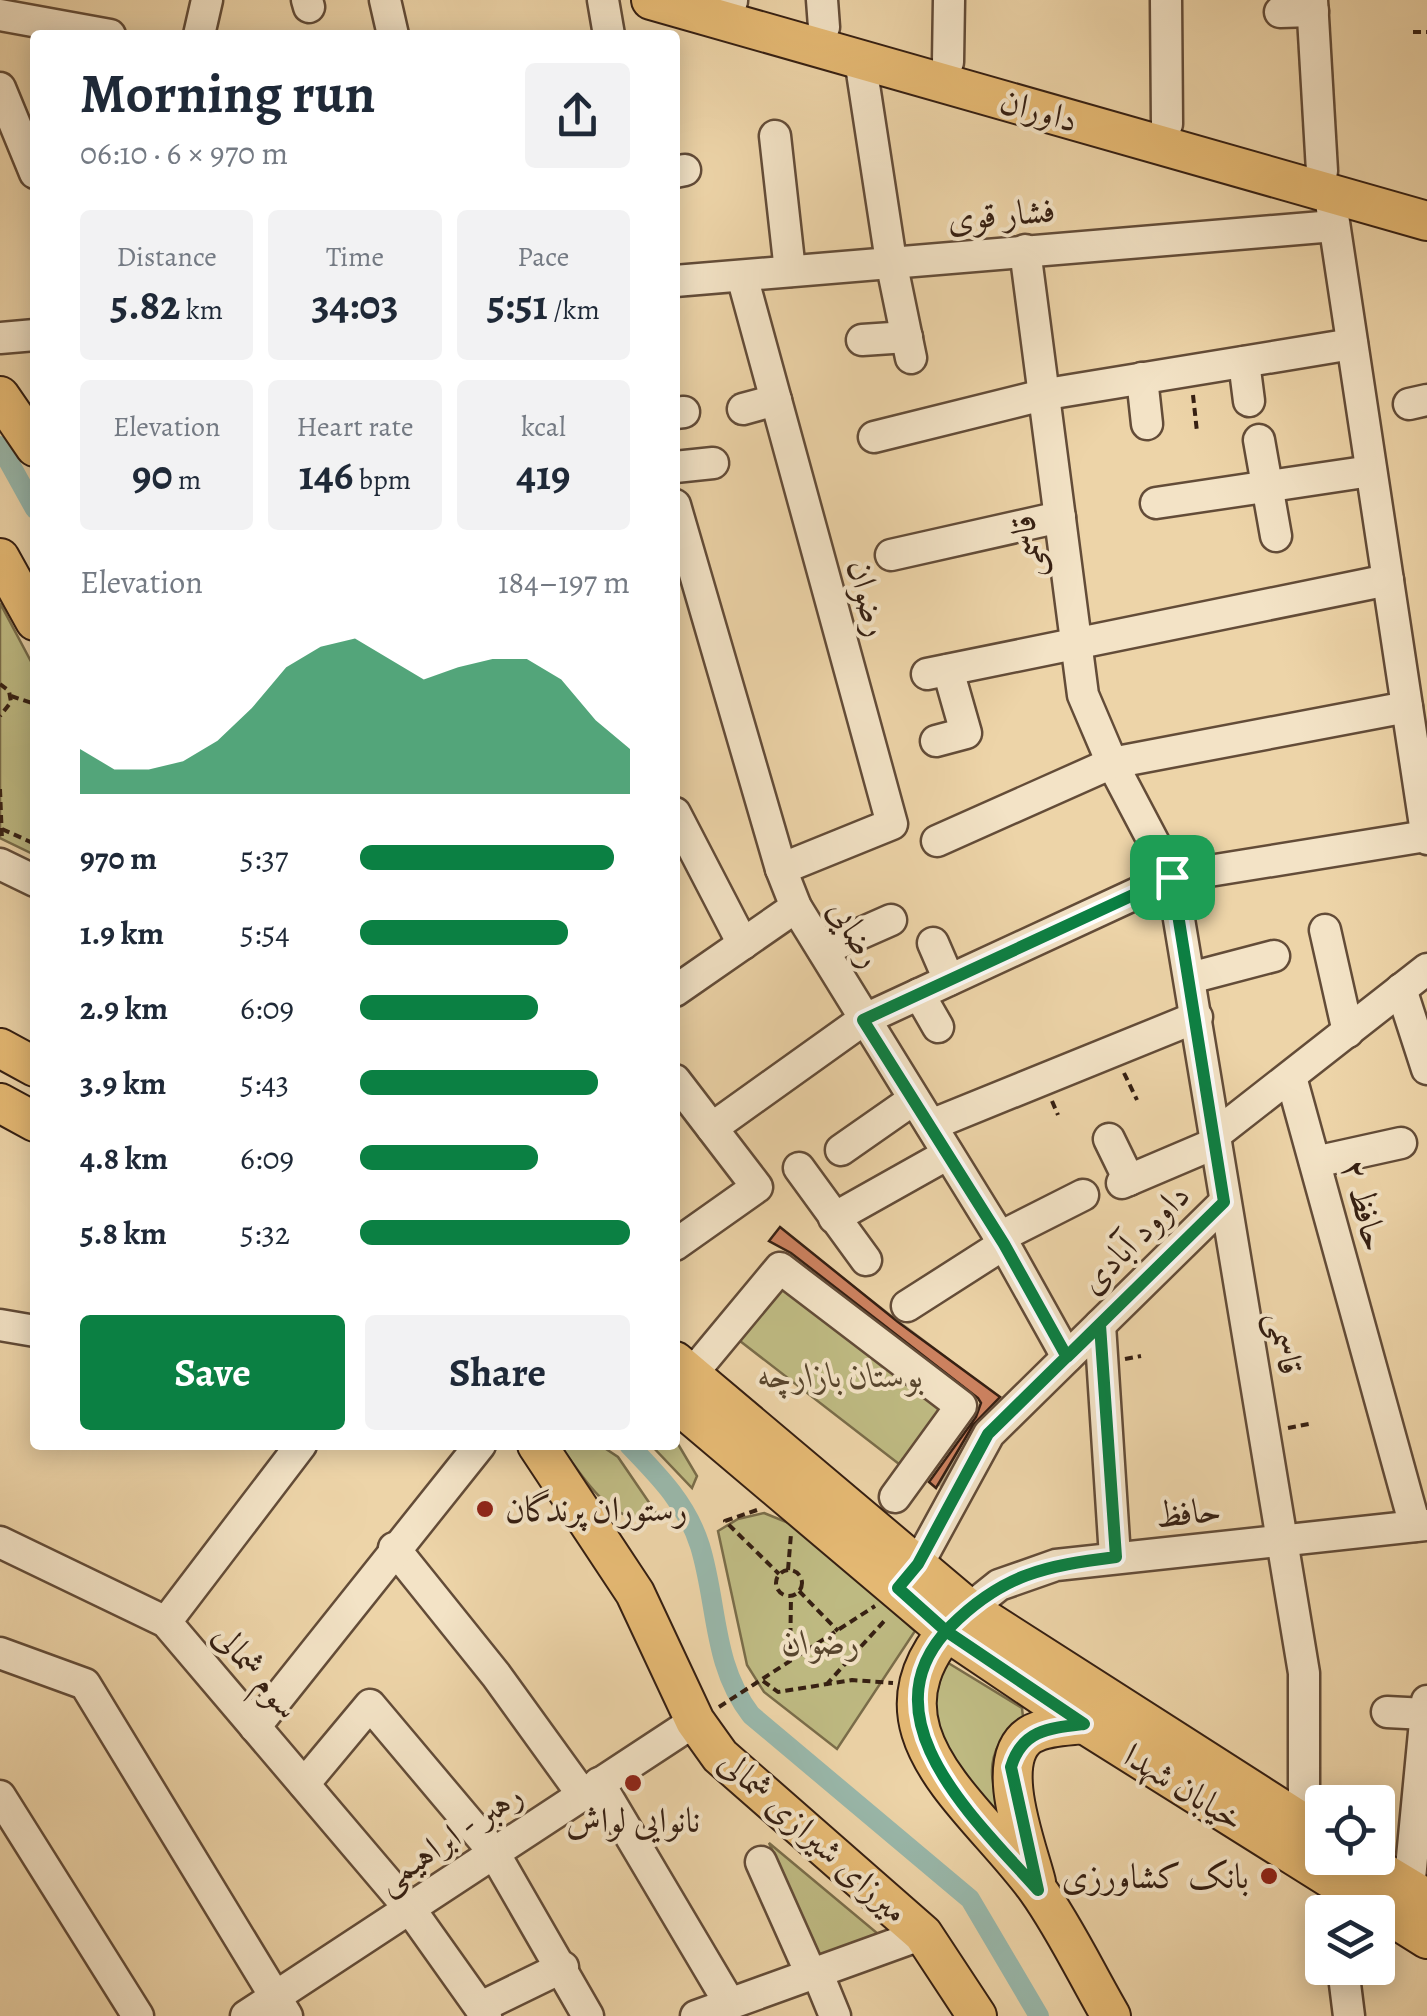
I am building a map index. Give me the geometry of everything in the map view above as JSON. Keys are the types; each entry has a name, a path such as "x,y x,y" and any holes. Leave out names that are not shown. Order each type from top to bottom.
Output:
{"main road":[{"name":"داوران","path":"650,0 860,60 1060,105 1167,124 1329,197 1427,198"},
{"name":"داوران","path":"730,0 823,14 1060,105 1329,197 1427,221"},
{"path":"0,396 30,440"},
{"path":"0,558 30,612"},
{"path":"0,1048 30,1064"},
{"path":"0,1103 30,1119"},
{"name":"خیابان شهدا","path":"680,1382 694,1417 904,1586 1305,1824"},
{"name":"میرزای شیرازی شمالی","path":"540,1450 710,1712 720,1756 923,1934 977,2016"},
{"path":"958,1620 926,1657 916,1688 919,1723 932,1755 980,1825 1038,1890 1111,2016"},
{"name":"خیابان شهدا","path":"958,1620 1084,1724 1427,1939"},
{"path":"1038,1890 1011,1767 1017,1747 1032,1734 1084,1724"},
{"name":"خیابان شهدا","path":"1342,1884 1418,1894"}],"street":[{"path":"200,30 208,0"},
{"path":"385,0 392,30"},
{"path":"604,0 608,30"},
{"path":"948,62 949,0"},
{"path":"1166,0 1167,124"},
{"path":"712,1128 863,1020 1172,877 1427,838 1329,197 1312,6 1280,12"},
{"path":"0,15 76,14 102,30"},
{"path":"860,60 890,261 909,348 862,340"},
{"path":"1,94 10,137 30,166"},
{"path":"775,136 790,271"},
{"name":"فشار قوی","path":"680,281 1024,250 1329,197"},
{"name":"قاسمی","path":"1024,250 1047,394 1083,695 1112,763 1172,877 1304,1672 1310,1785"},
{"name":"رضوان","path":"742,276 892,824 781,869"},
{"path":"0,338 30,335"},
{"path":"874,437 1047,394 1142,378 1215,359 1352,344"},
{"path":"1215,359 1249,401"},
{"path":"1142,378 1147,424"},
{"path":"743,409 776,400"},
{"path":"1259,440 1276,536"},
{"path":"680,467 714,463"},
{"path":"1156,503 1372,471"},
{"path":"891,555 1060,517"},
{"name":"رضایی","path":"680,523 781,869 796,907 1002,1241 1067,1357"},
{"path":"936,741 966,733 937,672 1388,580"},
{"path":"937,841 1112,763 1407,708"},
{"path":"680,822 744,944"},
{"path":"1,866 30,879"},
{"path":"680,988 796,907"},
{"path":"823,950 891,920"},
{"path":"1325,930 1348,1032"},
{"path":"933,943 949,980"},
{"path":"1190,978 1274,956"},
{"path":"1110,1139 1126,1182 1216,1138 1427,969"},
{"path":"1402,989 1427,1069"},
{"path":"919,994 938,1027"},
{"path":"931,1125 1197,1017"},
{"name":"حافظ ۲","path":"1291,1077 1421,1526"},
{"path":"680,1086 757,1187 680,1242"},
{"path":"841,1150 914,1099"},
{"path":"1314,1162 1401,1143"},
{"path":"834,1218 948,1154"},
{"path":"799,1168 866,1260"},
{"path":"907,1306 1002,1241 1083,1195"},
{"name":"داوود آبادی","path":"904,1586 988,1434 1224,1202"},
{"path":"680,1378 780,1268 961,1406 895,1496"},
{"path":"1100,1325 1116,1557"},
{"path":"0,1326 30,1330"},
{"path":"166,1622 296,1450"},
{"path":"255,1727 476,1450"},
{"name":"حافظ","path":"958,1620 999,1585 1035,1570 1116,1557 1421,1526"},
{"name":"سوم شمالی","path":"0,1542 166,1622 410,1908 485,2011"},
{"path":"394,1548 591,1788 730,2004"},
{"path":"0,1653 86,1684 281,2006"},
{"path":"1418,1894 1427,1700"},
{"path":"304,1784 370,1705 492,1852 564,1967 588,2016"},
{"name":"رهبر - ابراهیمی","path":"246,2016 281,2006 410,1908 710,1712"},
{"path":"1387,1712 1426,1714"},
{"path":"0,1796 138,2016"},
{"path":"761,1862 835,2016"},
{"path":"699,2015 923,1934"},
{"path":"485,2011 564,1967"},
{"path":"1345,1985 1350,2016"}],"path":[{"path":"1413,32 1427,32"},
{"path":"1198,432 1215,359"},
{"path":"0,682 11,696 30,702"},
{"path":"0,716 10,707 11,696"},
{"path":"0,790 2,829 30,842"},
{"path":"1114,1050 1137,1100"},
{"path":"788,1570 792,1520"},
{"path":"725,1521 779,1574 778,1590 791,1596"},
{"path":"779,1574 788,1570"},
{"path":"788,1570 801,1577 799,1592"},
{"path":"710,1712 904,1586"},
{"path":"826,1684 904,1586"},
{"path":"799,1592 838,1631"},
{"path":"791,1596 799,1592"},
{"path":"790,1663 791,1596"},
{"path":"763,1680 778,1692 876,1680 916,1688"}],"green space":[{"path":"0,603 30,660 30,853 0,838"},
{"name":"بوستان بازارچه","path":"783,1285 943,1408 899,1464 740,1341"},
{"path":"680,1447 697,1476 692,1488 656,1450"},
{"path":"563,1450 608,1450 618,1457 659,1517 627,1516 613,1509"},
{"name":"رضوان","path":"764,1513 801,1528 915,1631 837,1749 764,1692 747,1665 718,1531 738,1519"},
{"path":"945,1661 1022,1708 1023,1717 999,1744 992,1771 1009,1834 925,1738"},
{"path":"769,1843 883,1938 822,1961"}],"building":[{"path":"780,1227 898,1322 1000,1397 973,1425 936,1488 929,1482 976,1417 981,1403 791,1253 769,1241"}],"waterway":[{"path":"0,446 30,500"},
{"path":"634,1450 688,1517 706,1568 722,1655 738,1696 751,1715 970,1899 1039,2016"}],"place":[{"name":"رستوران پرندگان","path":"485,1509"},
{"name":"نانوایی لواش","path":"633,1783"},
{"name":"بانک کشاورزی","path":"1269,1876"}],"route":[{"path":"1172,877 863,1020 1004,1244 1067,1357 1100,1325 1116,1557 1035,1570 999,1585 946,1631 926,1657 916,1688 919,1723 932,1755 980,1825 1038,1890 1011,1767 1017,1747 1032,1734 1052,1727 1084,1724 946,1631 898,1588 918,1564 988,1434 1067,1357 1224,1202 1172,877"}]}
